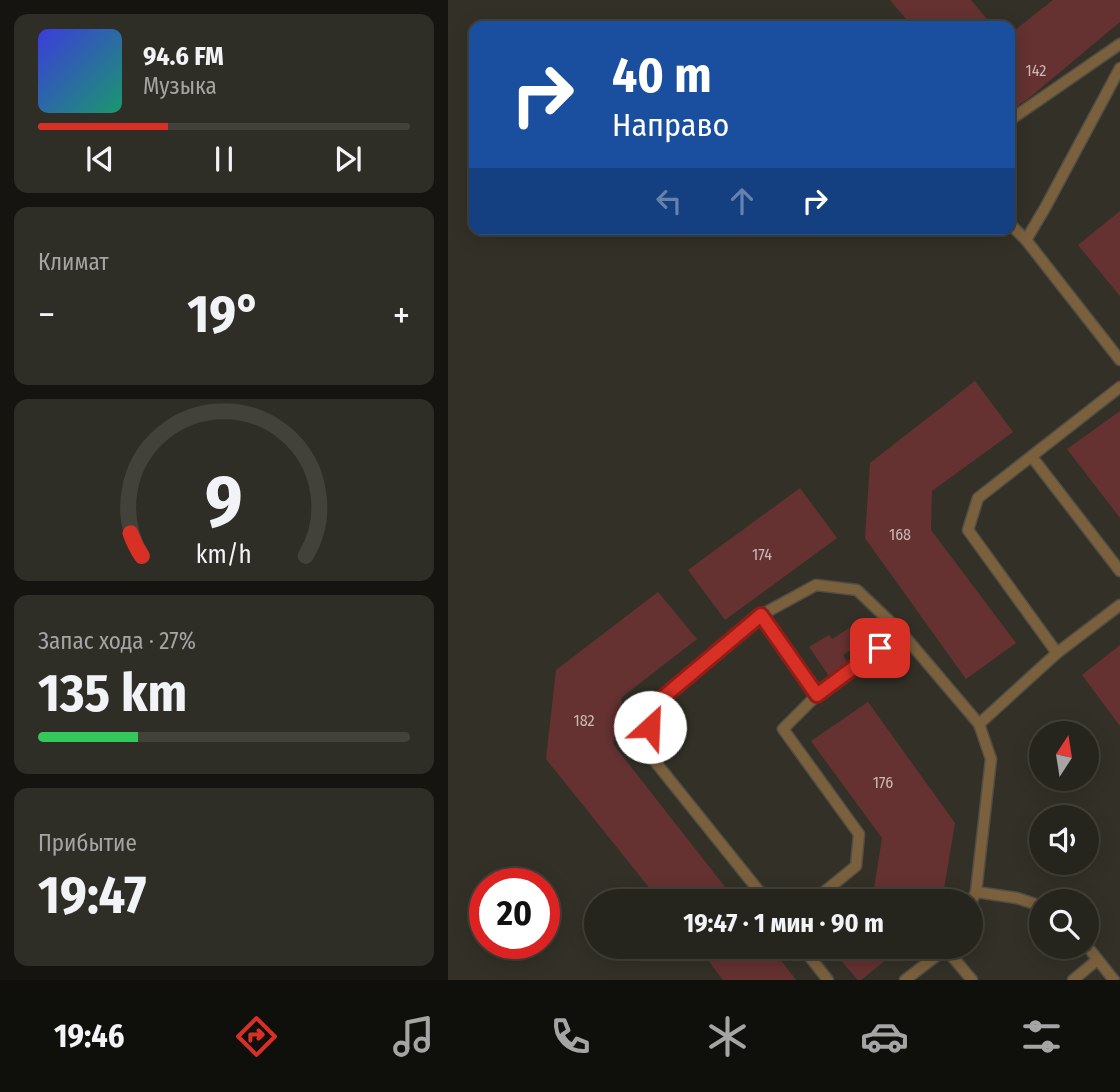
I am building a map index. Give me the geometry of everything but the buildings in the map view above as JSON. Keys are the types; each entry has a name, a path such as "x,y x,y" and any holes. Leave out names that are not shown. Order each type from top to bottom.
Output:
{"lane":[{"path":"1015,117 1120,44"},
{"path":"1026,240 1120,68"},
{"path":"1015,228 1120,360"},
{"path":"1057,653 968,530 978,498 1120,387"},
{"path":"1032,457 1120,571"},
{"path":"757,889 646,749 654,705 761,615 816,585 857,590 901,632 979,724 991,759 975,889"},
{"path":"979,724 1057,653 1120,605"},
{"path":"761,615 817,695"},
{"path":"828,889 856,866 859,834 783,729 817,695 901,632"},
{"path":"983,897 1017,898 1029,902"},
{"path":"811,959 828,980"},
{"path":"905,980 933,959"},
{"path":"956,959 972,980"},
{"path":"1073,980 1097,960 1114,980"}],"route":[{"path":"650,727 654,705 761,615 817,695 880,648"}]}
